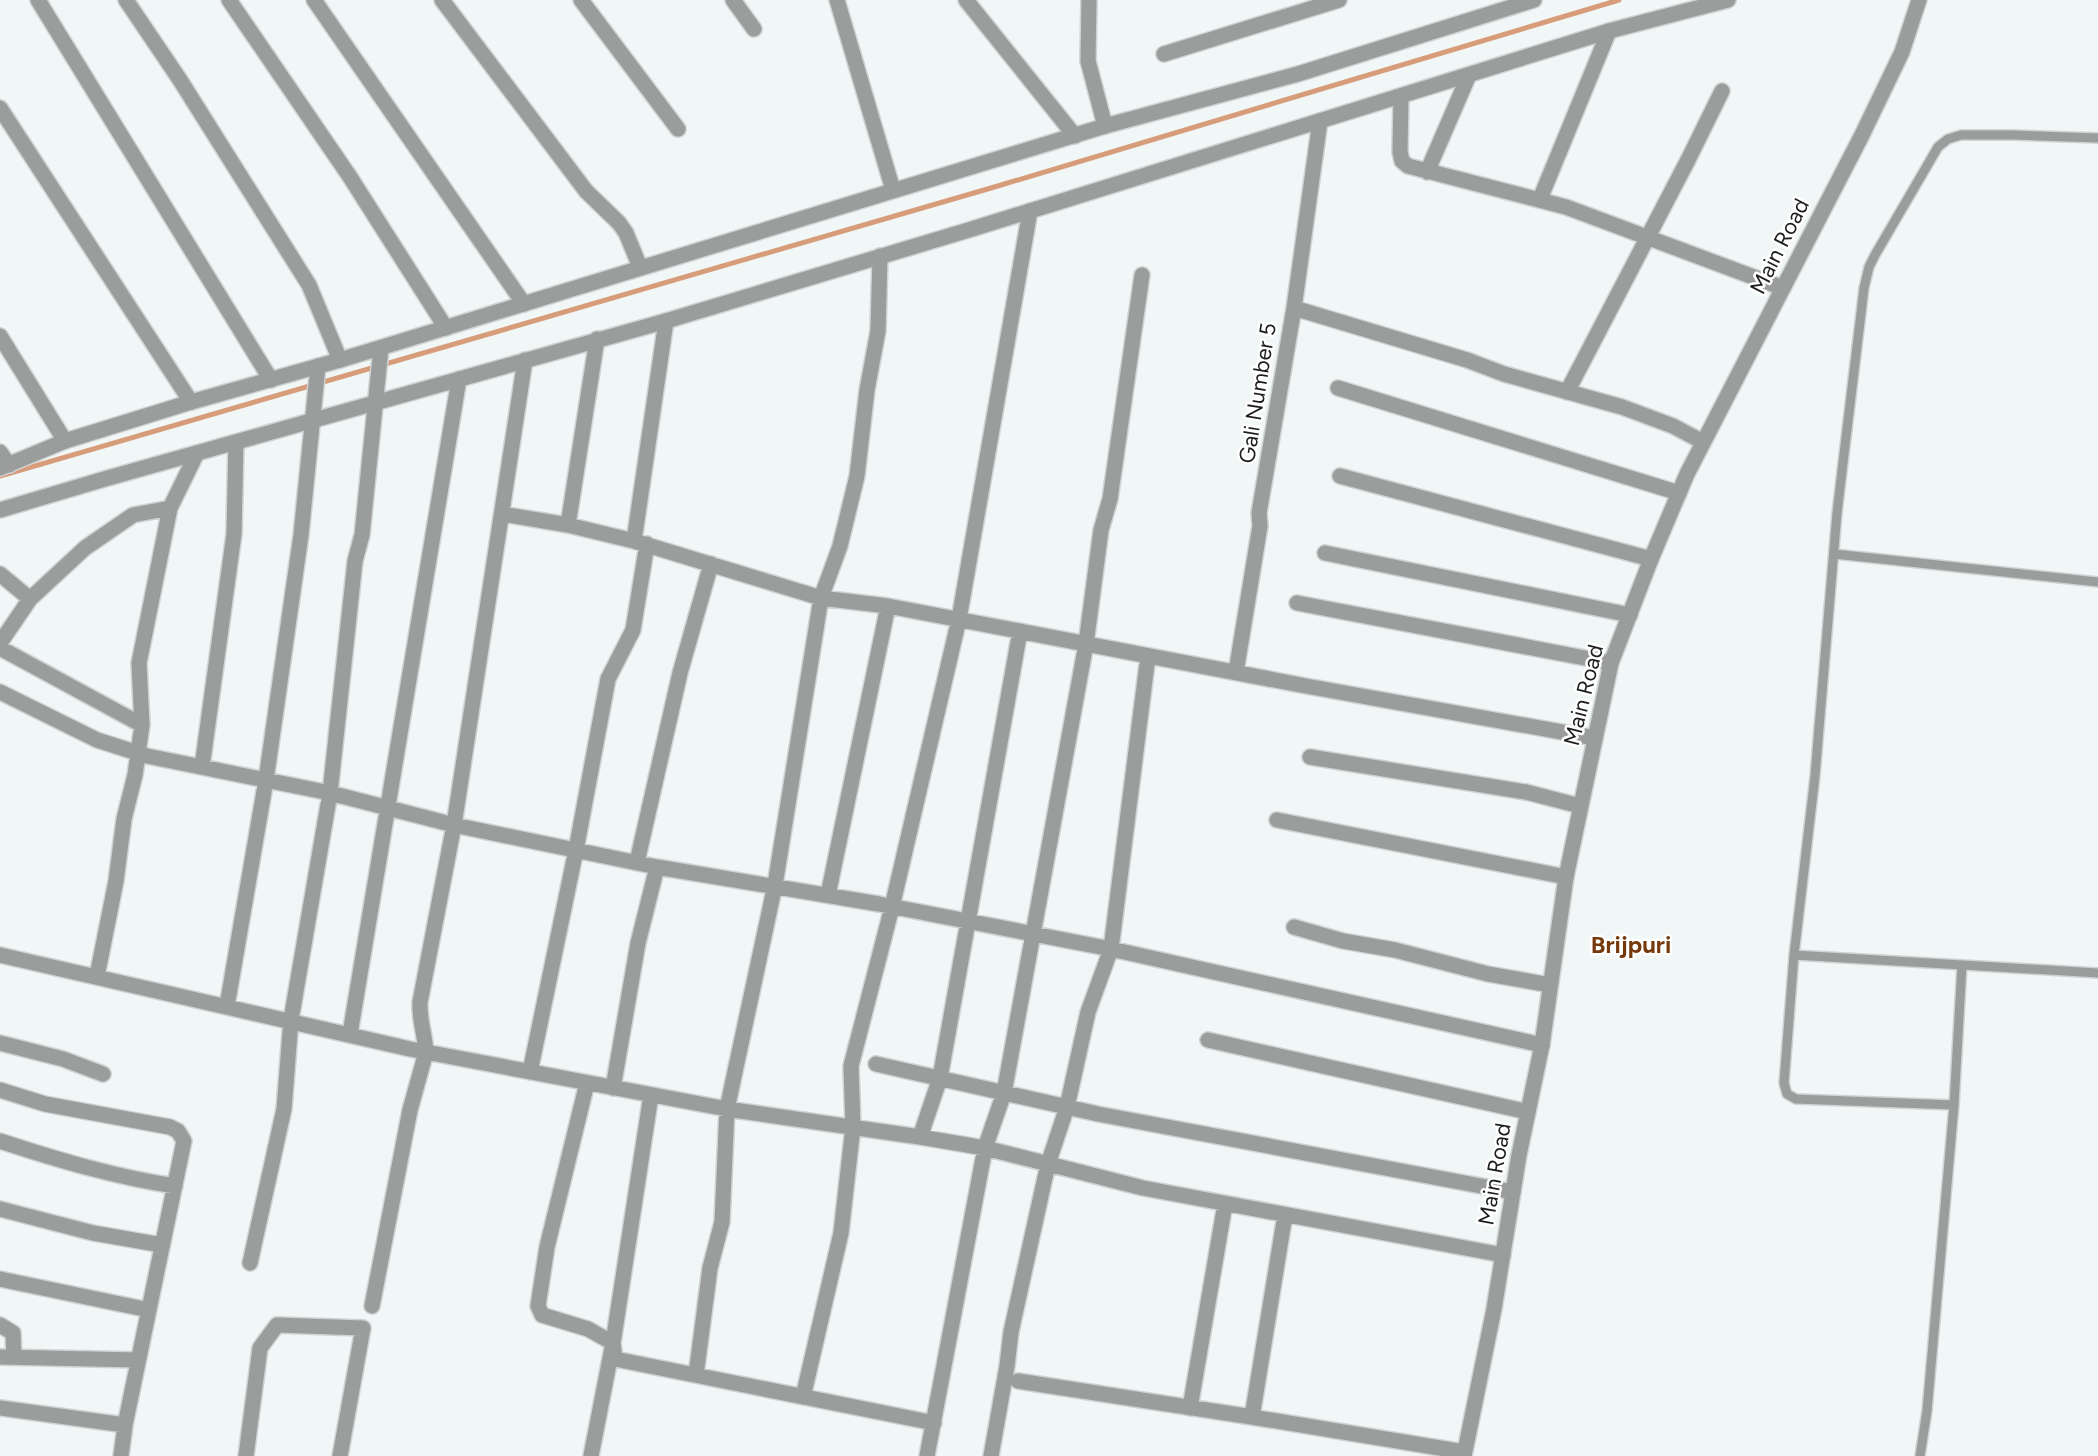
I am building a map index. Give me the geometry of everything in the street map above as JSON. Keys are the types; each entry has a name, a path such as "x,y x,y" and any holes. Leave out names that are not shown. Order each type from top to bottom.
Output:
{"street":[{"path":"38,0 271,380"},
{"path":"126,0 180,80 309,285 340,360"},
{"path":"229,0 350,177 446,328"},
{"path":"314,0 524,304"},
{"path":"442,0 586,191 620,223 640,267"},
{"path":"581,0 678,129"},
{"path":"733,0 754,29"},
{"path":"837,0 893,190"},
{"path":"966,0 1075,136"},
{"path":"1089,0 1088,61 1105,126"},
{"path":"1164,54 1339,0"},
{"path":"0,452 5,466 65,441 191,402 381,348 1105,126 1298,74 1534,0"},
{"path":"0,510 666,321 1030,211 1609,31 1728,0"},
{"name":"Main Road","path":"1464,1454 1542,1045 1566,877 1611,663 1679,493 1895,66 1920,0"},
{"path":"1539,199 1609,31"},
{"path":"1427,172 1469,75"},
{"path":"1567,392 1722,91"},
{"path":"1401,96 1400,152 1402,161 1408,166 1566,207 1783,288"},
{"path":"0,108 191,402"},
{"name":"Gali Number 5","path":"1236,672 1260,526 1259,513 1294,308 1320,121"},
{"path":"803,1397 841,1233 853,1127 851,1066 892,907 959,620 1030,211"},
{"path":"696,1375 710,1268 722,1222 727,1109 775,885 821,598 840,546 857,476 867,390 878,331 880,256"},
{"path":"927,1456 986,1148 1004,1093 1086,644 1101,531 1110,499 1142,274"},
{"path":"1294,308 1642,415 1673,426 1703,442"},
{"path":"530,1072 576,850 608,679 633,630 640,543 666,321"},
{"path":"0,336 65,441"},
{"path":"568,525 597,339"},
{"path":"250,1263 284,1109 291,1020 330,793 355,561 362,535 381,348"},
{"path":"372,1306 410,1110 426,1052 426,1042 420,1023 420,1002 454,825 525,360"},
{"path":"227,1006 266,780 301,535 318,366"},
{"path":"350,1035 459,379"},
{"path":"1338,388 1679,493"},
{"path":"202,767 234,534 236,442"},
{"path":"97,976 116,881 124,819 142,725 139,663 170,508 197,453"},
{"path":"1340,476 1651,559"},
{"path":"142,725 0,646 30,599 85,548 133,515 170,508"},
{"path":"502,514 568,525 640,543 821,598 888,606 1594,738"},
{"path":"1325,553 1630,615"},
{"path":"637,862 680,674 711,564"},
{"path":"0,574 30,599"},
{"path":"1297,603 1611,663"},
{"path":"828,895 888,606"},
{"path":"920,1137 940,1078 1020,631"},
{"path":"991,1456 1011,1332 1048,1164 1067,1107 1088,1012 1111,949 1148,656"},
{"path":"0,692 97,740 138,754 330,793 454,825 657,867 775,885 1111,949 1542,1045"},
{"path":"1310,757 1526,792 1580,806"},
{"path":"1277,820 1566,877"},
{"path":"613,1088 638,943 657,867"},
{"path":"1294,927 1342,941 1395,950 1488,974 1550,985"},
{"path":"0,955 426,1052 727,1109 986,1148 1143,1188 1503,1255"},
{"path":"1208,1040 1528,1112"},
{"path":"0,1043 63,1059 103,1074"},
{"path":"876,1064 1067,1107 1513,1192"},
{"path":"587,1083 547,1247 538,1306 542,1315 588,1329 613,1342"},
{"path":"0,1090 45,1104 170,1128 178,1131 184,1141 138,1360 121,1456"},
{"path":"591,1456 613,1342 651,1095"},
{"path":"0,1141 72,1165 175,1186"},
{"path":"1191,1408 1225,1204"},
{"path":"0,1209 93,1233 162,1245"},
{"path":"1252,1417 1285,1215"},
{"path":"0,1279 149,1310"},
{"path":"246,1456 261,1348 277,1325 363,1328 339,1456"},
{"path":"6,1329 7,1357 138,1360"},
{"path":"613,1342 615,1359 934,1423"},
{"path":"1018,1381 1252,1417 1464,1454"},
{"path":"0,1408 125,1425"}],"lane":[{"path":"1954,1105 1796,1099 1787,1094 1784,1083 1794,955 1815,776 1834,554 1865,277 1875,255 1938,147 1948,139 1961,135 2098,138"},
{"path":"1834,554 2098,582"},
{"path":"1794,955 2098,973"},
{"path":"1920,1456 1927,1411 1954,1105 1962,965"}],"waterway":[{"path":"0,476 991,188 1619,0"}],"district":[{"name":"Brijpuri","path":"1631,945"}]}
